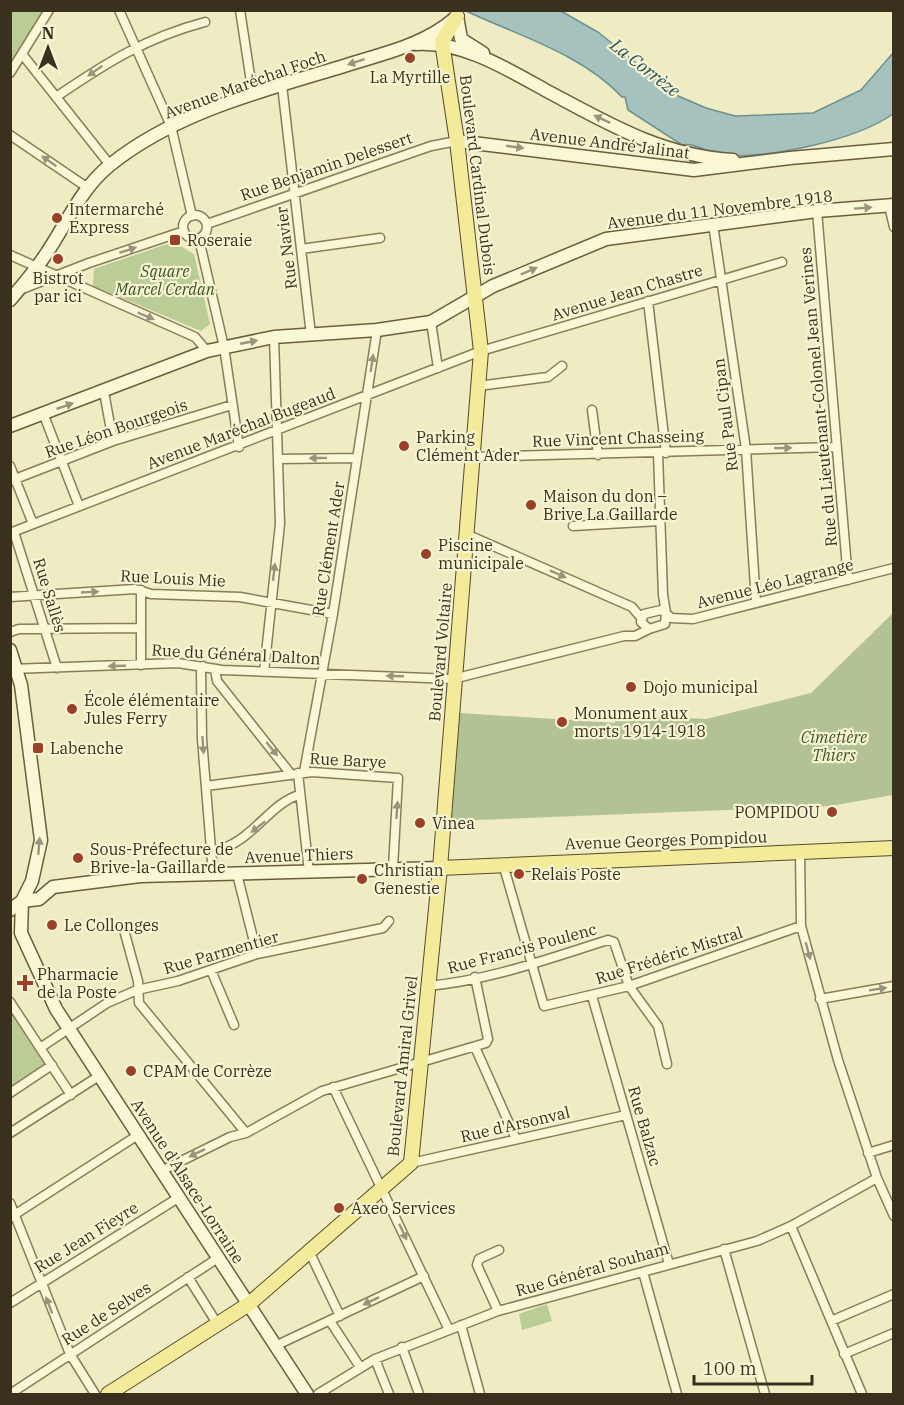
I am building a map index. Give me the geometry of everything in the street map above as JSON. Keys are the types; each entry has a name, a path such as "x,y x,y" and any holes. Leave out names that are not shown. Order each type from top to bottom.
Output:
{"main road":[{"name":"Boulevard Cardinal Dubois","path":"458,13 447,52 476,295"},
{"name":"Boulevard Voltaire","path":"440,867 453,679 482,351 476,295"},
{"name":"Avenue Georges Pompidou","path":"440,867 894,848"},
{"name":"Boulevard Amiral Grivel","path":"108,1395 249,1304 411,1162 440,867"}],"street":[{"path":"10,72 49,10"},
{"path":"119,10 171,126 192,216"},
{"path":"240,10 253,95"},
{"name":"Avenue Maréchal Foch","path":"14,296 36,268 88,188 110,165 171,126 282,85 412,44 442,29 458,13"},
{"name":"Avenue André Jalinat","path":"458,13 461,39 488,58 650,143 701,158 758,161"},
{"path":"56,97 135,46 167,32 205,22"},
{"name":"Avenue Maréchal Foch","path":"412,44 447,52"},
{"name":"Avenue André Jalinat","path":"447,52 488,58"},
{"path":"22,54 110,165"},
{"name":"Rue Navier","path":"282,85 311,335"},
{"path":"10,135 88,188"},
{"name":"Avenue André Jalinat","path":"457,141 676,170 894,149"},
{"name":"Rue Benjamin Delessert","path":"207,224 430,146 457,141"},
{"path":"891,206 894,227"},
{"name":"Avenue du 11 Novembre 1918","path":"10,426 207,351 274,337 377,330 431,322 476,295 606,239 817,211 891,206"},
{"name":"Rue du Lieutenant-Colonel Jean Verines","path":"817,211 848,580"},
{"path":"192,216 202,218 207,224 207,231 199,239 192,239 184,231 186,220 192,216"},
{"name":"Rue Paul Cipan","path":"713,225 746,449 756,603"},
{"path":"54,276 184,231"},
{"path":"301,249 380,238"},
{"path":"199,239 224,347 239,447"},
{"path":"10,255 199,338 207,351"},
{"name":"Avenue Jean Chastre","path":"482,351 782,262"},
{"name":"Avenue Maréchal Foch","path":"14,296 54,276"},
{"path":"648,301 662,453 660,521 663,595 661,611 665,623"},
{"path":"431,322 438,368"},
{"name":"Rue Clément Ader","path":"309,872 297,773 323,674 377,330"},
{"path":"264,672 280,524 274,337"},
{"name":"Avenue Maréchal Bugeaud","path":"12,533 482,351"},
{"path":"478,386 548,377 562,366"},
{"path":"104,392 113,441"},
{"name":"Rue Léon Bourgeois","path":"13,480 113,441 232,405"},
{"path":"592,410 598,455"},
{"path":"43,413 78,506"},
{"name":"Rue Vincent Chasseing","path":"472,458 837,447"},
{"path":"278,459 357,458"},
{"path":"10,466 13,480 33,524"},
{"path":"573,526 660,521"},
{"name":"Rue Sallès","path":"12,533 57,668"},
{"path":"466,534 632,607 649,629"},
{"name":"Avenue Léo Lagrange","path":"661,611 676,619 693,619 894,568"},
{"path":"141,590 141,665"},
{"name":"Rue Louis Mie","path":"10,597 141,590 152,594 240,597 333,614"},
{"path":"624,636 647,611 661,611"},
{"path":"453,679 624,636 635,636 665,623 682,624 693,619"},
{"path":"10,632 19,629 140,628"},
{"path":"10,650 14,669 21,685 41,840 32,881 14,905 16,931"},
{"name":"Rue du Général Dalton","path":"14,669 178,663 215,669 264,672 453,679"},
{"path":"203,666 201,672 202,739 213,874"},
{"path":"215,669 217,681 297,773"},
{"name":"Rue Barye","path":"206,786 297,773 398,778 393,868"},
{"path":"212,851 237,841 257,828 288,800 299,795"},
{"path":"800,852 801,926 820,999 868,1153 894,1216"},
{"path":"503,864 532,963"},
{"name":"Avenue Thiers","path":"14,905 39,899 53,887 140,876 440,867"},
{"path":"237,874 257,954"},
{"name":"Rue Parmentier","path":"43,1046 107,1004 137,990 178,981 257,954 383,928 389,921"},
{"name":"Rue Frédéric Mistral","path":"532,963 544,1006 629,986 801,926"},
{"path":"124,930 138,981 139,1003 246,1133"},
{"name":"Avenue d'Alsace-Lorraine","path":"16,931 69,1029 307,1395"},
{"name":"Rue Francis Poulenc","path":"427,986 532,963 608,940 614,942 629,986"},
{"path":"211,970 234,1025"},
{"path":"161,1171 246,1133 333,1087 486,1043 488,1039 475,977"},
{"path":"629,986 658,1026 667,1064"},
{"path":"820,999 894,986"},
{"name":"Rue Balzac","path":"592,996 669,1264"},
{"path":"10,1002 71,1095"},
{"path":"475,1047 516,1139"},
{"path":"10,1093 52,1065"},
{"path":"10,1133 99,1076"},
{"path":"333,1087 449,1330"},
{"name":"Rue d'Arsonval","path":"411,1162 626,1114"},
{"path":"13,1216 138,1136"},
{"path":"868,1153 894,1145"},
{"name":"Rue Général Souham","path":"318,1395 375,1359 498,1311 757,1241 791,1227 877,1178"},
{"name":"Rue Jean Fieyre","path":"10,1303 178,1197"},
{"path":"10,1203 13,1216 70,1354 95,1395"},
{"path":"791,1227 862,1395"},
{"path":"724,1249 765,1395"},
{"path":"498,1311 477,1265 479,1259 499,1250"},
{"path":"309,1251 340,1316"},
{"name":"Rue de Selves","path":"10,1394 218,1258"},
{"path":"643,1272 677,1395"},
{"path":"275,1346 424,1276"},
{"path":"188,1277 218,1325"},
{"path":"831,1321 894,1294"},
{"path":"330,1321 360,1367"},
{"path":"460,1325 480,1395"},
{"path":"844,1354 894,1333"},
{"path":"402,1347 419,1395"},
{"path":"375,1359 389,1395"}],"green space":[{"path":"10,11 42,11 11,62"},
{"name":"Square Marcel Cerdan","path":"173,242 194,254 210,324 201,331 93,286 94,269"},
{"name":"Cimetière Thiers","path":"893,613 893,795 830,806 450,821 460,713 615,723 616,714 706,719 811,693"},
{"path":"10,1012 45,1065 11,1088 10,1088"},
{"path":"547,1304 552,1321 522,1330 519,1314"}],"water":[{"path":"466,11 561,11 598,32 676,95 706,108 735,116 813,113 861,90 893,53 893,114 857,132 812,146 766,154 720,155 693,145 682,145 628,110 625,97 569,57"}],"place":[{"name":"La Myrtille","path":"410,58"},
{"name":"Intermarché Express","path":"57,218"},
{"name":"Roseraie","path":"175,240"},
{"name":"Bistrot par ici","path":"58,259"},
{"name":"Parking Clément Ader","path":"404,446"},
{"name":"Maison du don – Brive La Gaillarde","path":"531,505"},
{"name":"Piscine municipale","path":"426,554"},
{"name":"Dojo municipal","path":"631,687"},
{"name":"École élémentaire Jules Ferry","path":"72,709"},
{"name":"Monument aux morts 1914-1918","path":"562,722"},
{"name":"Labenche","path":"38,748"},
{"name":"POMPIDOU","path":"832,812"},
{"name":"Vinea","path":"420,823"},
{"name":"Sous-Préfecture de Brive-la-Gaillarde","path":"78,858"},
{"name":"Relais Poste","path":"519,874"},
{"name":"Christian Genestie","path":"362,879"},
{"name":"Le Collonges","path":"52,925"},
{"name":"Pharmacie de la Poste","path":"25,983"},
{"name":"CPAM de Corrèze","path":"131,1071"},
{"name":"Axeo Services","path":"339,1208"}],"water label":[{"name":"La Corrèze","path":"645,68"}]}
